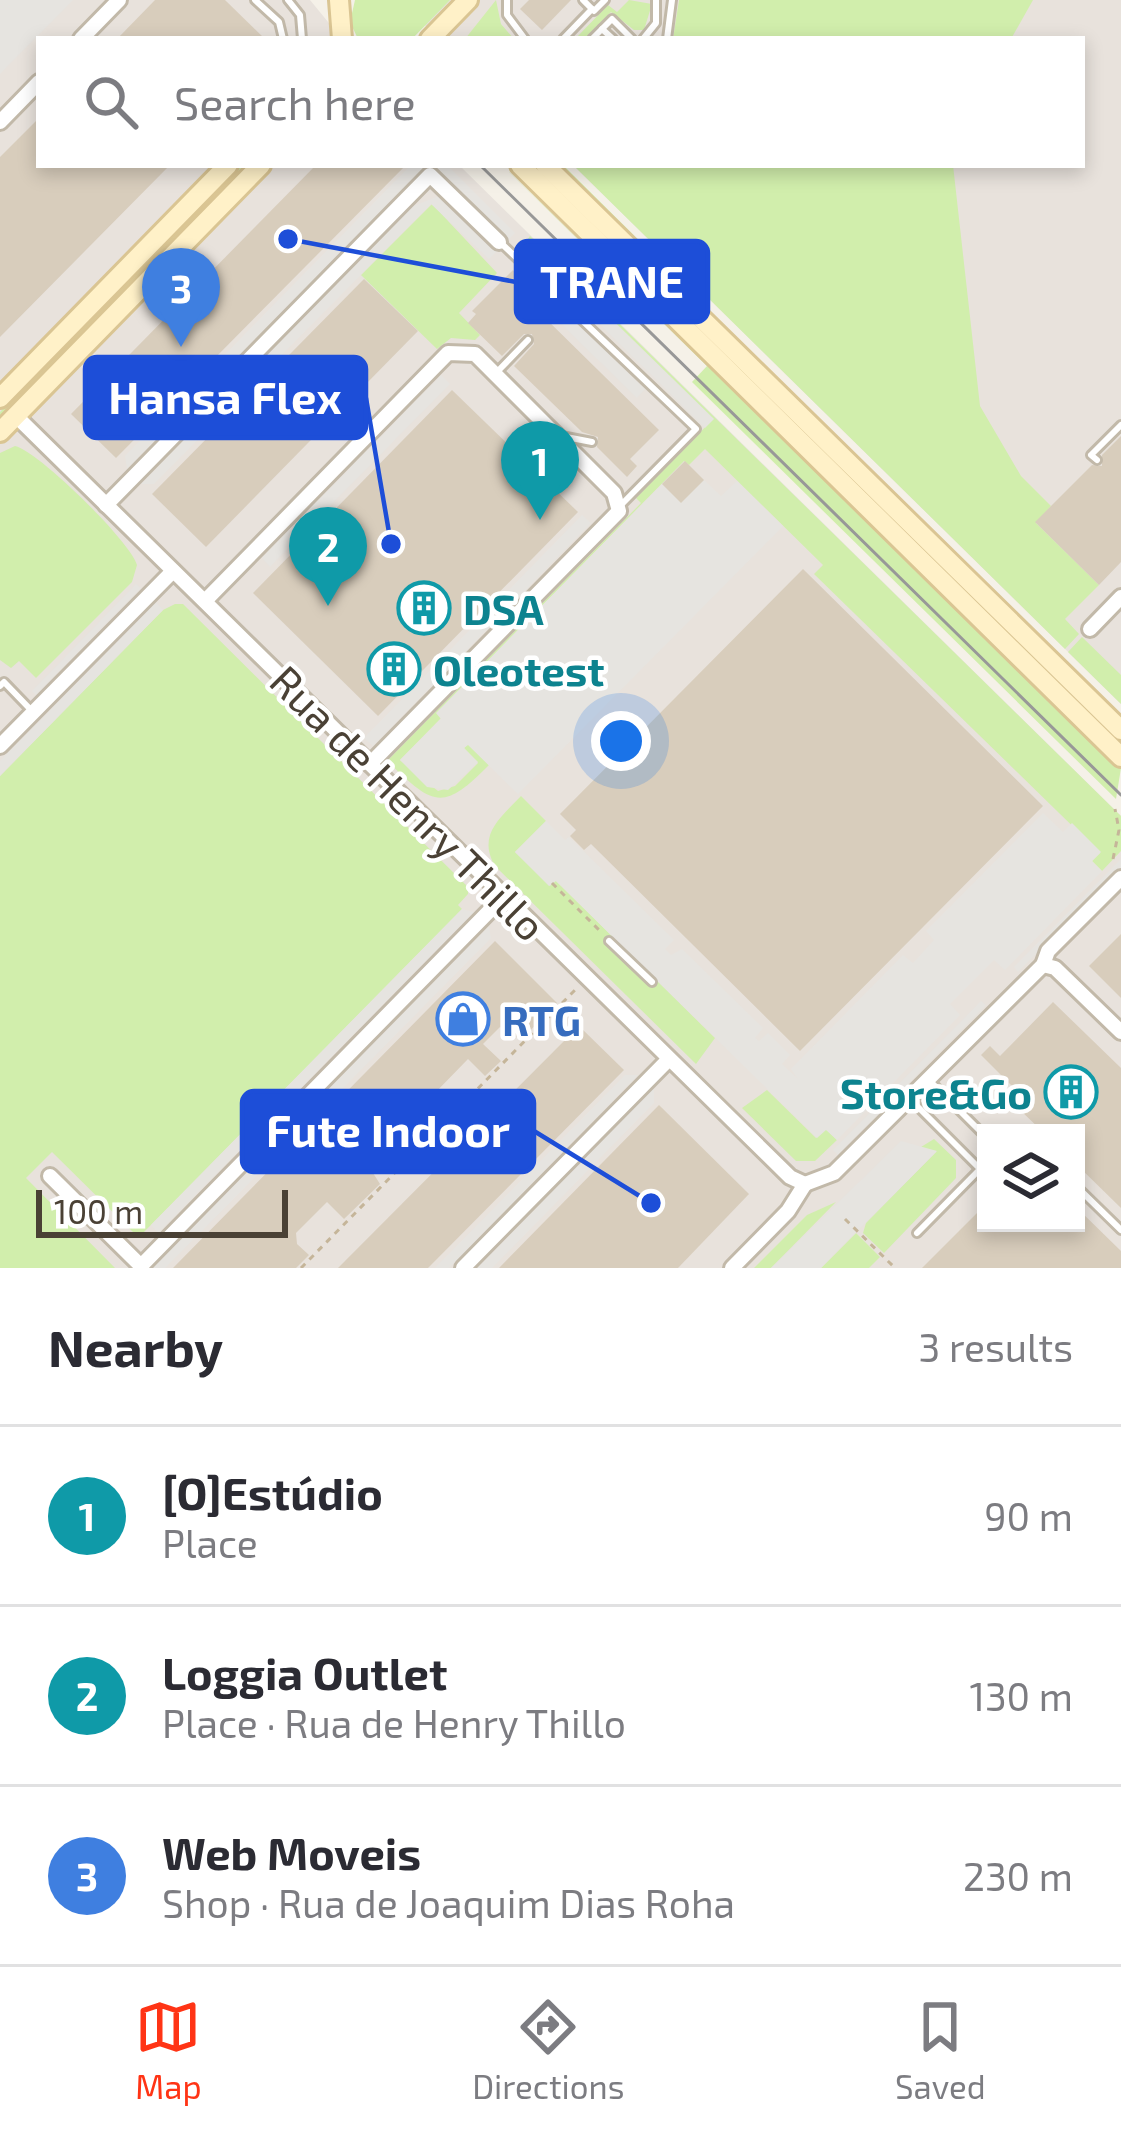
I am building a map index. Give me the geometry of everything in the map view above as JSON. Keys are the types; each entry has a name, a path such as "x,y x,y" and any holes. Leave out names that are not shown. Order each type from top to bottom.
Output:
{"main road":[{"path":"446,31 468,0"},
{"path":"0,398 225,168"},
{"path":"0,432 257,168"},
{"path":"523,168 1121,757"},
{"path":"548,168 1121,730"}],"street":[{"path":"84,36 119,0"},
{"path":"0,122 36,85"},
{"path":"106,505 430,175 499,242"},
{"path":"205,602 448,353 467,350 495,374 614,494 619,507 370,764"},
{"name":"Rua de Henry Thillo","path":"16,416 790,1177 805,1184"},
{"path":"0,746 173,571"},
{"path":"1090,629 1121,597"},
{"path":"732,1268 788,1211 805,1184 834,1173 1043,965 1048,951 1121,878"},
{"path":"50,1176 141,1265 504,896"},
{"path":"1043,965 1055,968 1121,1032"},
{"path":"463,1268 669,1059"}],"lane":[{"path":"255,0 279,22 282,36"},
{"path":"288,0 300,15 302,36"},
{"path":"507,0 507,15 523,36"},
{"path":"565,36 589,3 605,0"},
{"path":"645,36 656,23 656,0"},
{"path":"667,36 672,0"},
{"path":"596,36 612,19 629,36"},
{"path":"602,29 610,36"},
{"path":"499,242 696,429 619,507"},
{"path":"495,374 528,340"},
{"path":"1097,460 1091,455 1110,442 1121,425"},
{"path":"556,436 592,442"},
{"path":"0,686 4,682 34,712"},
{"path":"609,941 652,982"},
{"path":"927,1078 977,1128"},
{"path":"908,1097 977,1160"},
{"path":"917,1233 977,1172"},
{"path":"1085,1195 1121,1230"}],"path":[{"path":"1113,859 1119,830 1114,809"},
{"path":"552,883 609,941"},
{"path":"301,1268 576,989"},
{"path":"845,1219 895,1268"}],"shaded area":[{"path":"0,0 310,0 340,36 36,36 36,168 462,168 1121,816 1121,1268 0,1268"},
{"path":"0,0 73,0 36,36 0,74"},
{"path":"395,0 1121,0 1121,704 576,168 1085,168 1085,36 437,36"},
{"path":"408,168 424,168 127,469 125,456"},
{"path":"436,168 450,168 515,233 508,240"},
{"path":"439,196 497,251 489,259 431,204 154,484 141,484 411,207"},
{"path":"584,292 714,419 705,428 575,300"},
{"path":"565,311 645,389 637,398 556,319"},
{"path":"441,375 450,384 270,567 262,558"},
{"path":"704,480 721,496 737,481 783,526 518,794 468,745 464,748 478,762 448,790 427,787 400,760 441,719 436,713 662,484 681,502"},
{"path":"582,515 591,523 373,746 364,738"},
{"path":"136,584 141,588 36,695 32,691"},
{"path":"156,602 163,610 0,776 0,761"},
{"path":"1043,813 1063,832 1072,823 1101,852 1092,861 1102,871 1005,970 994,960 950,1004 960,1015 837,1140 826,1130 817,1138 556,881 549,886 515,852 546,821 565,840 569,837 674,940 665,949 671,955 682,949 763,1028 755,1038 759,1041 768,1033 790,1055 782,1064 798,1079 791,1069 903,955 913,963 934,940 926,931"},
{"path":"1121,859 1121,868 1018,972 1014,967"},
{"path":"462,909 474,912 158,1233 151,1225"},
{"path":"489,926 491,938 284,1148 165,1268 151,1268"},
{"path":"981,1001 986,1005 838,1155 833,1150"},
{"path":"625,1075 638,1075 449,1268 435,1268"},
{"path":"654,1088 654,1103 492,1268 477,1268"},
{"path":"901,1141 937,1151 821,1268 771,1268"}],"green space":[{"path":"355,0 450,0 415,36 357,36 350,22"},
{"path":"496,0 501,24 511,36 467,36"},
{"path":"629,0 652,4 644,30 634,30 611,12 587,36 578,36 608,5 617,12"},
{"path":"679,0 1033,0 1013,36 673,36"},
{"path":"239,168 245,168 0,418 0,412"},
{"path":"505,168 1121,768 1116,799 692,382 707,366"},
{"path":"561,168 566,168 1121,718"},
{"path":"576,168 953,168 980,406 1021,476 1051,506 1036,523 1099,585 1065,619 1079,634 1065,649"},
{"path":"432,204 497,273 459,313 480,335 475,340 451,338 437,349 361,275"},
{"path":"530,236 1121,816 1121,851 1102,871 1092,861 1100,853 814,574 823,565 705,449 689,465 684,461 437,713 441,718 400,760 438,791 455,786 478,763 464,748 468,744 489,765 460,791 438,798 416,787 387,761 641,503 636,498 713,419 583,292 575,300 522,248"},
{"path":"15,446 82,498 137,565 132,582 36,678 19,661 11,668 0,660 0,453"},
{"path":"183,604 468,887 468,894 458,905 462,909 142,1234 135,1234 52,1152 26,1178 115,1268 0,1268 0,776 163,610"},
{"path":"1082,637 1121,675 1121,704 1068,652"},
{"path":"521,796 546,821 515,852 550,886 555,880 613,937 607,944 648,985 655,979 715,1038 696,1064 495,866 490,836"},
{"path":"767,1090 816,1138 826,1129 837,1140 815,1161 796,1161 742,1108"},
{"path":"934,1139 956,1160 956,1178 884,1253 863,1233 866,1223 936,1152 921,1147"},
{"path":"836,1202 771,1268 754,1268 807,1215"},
{"path":"856,1233 880,1257 869,1268 821,1268"}],"building":[{"path":"155,0 225,0 262,36 120,36"},
{"path":"529,0 571,0 542,30 520,9"},
{"path":"36,121 36,168 167,168 0,337 0,157"},
{"path":"313,168 403,168 116,458 71,414"},
{"path":"513,270 548,305 540,313 659,430 630,459 637,466 627,477 597,447 598,437 582,432 514,366 534,344 532,334 524,334 502,356 468,323 476,314 472,311"},
{"path":"364,279 418,331 206,547 152,494"},
{"path":"452,390 578,512 378,716 253,593"},
{"path":"1121,436 1121,562 1099,585 1035,522 1092,465 1102,466 1102,455"},
{"path":"685,461 704,480 681,503 662,484"},
{"path":"803,569 1043,806 800,1051 591,844 584,850 570,836 576,830 560,814"},
{"path":"1121,934 1121,998 1089,966"},
{"path":"495,941 557,1003 521,1040 500,1027 483,1044 501,1061 485,1076 468,1059 432,1096 449,1113 431,1132 413,1114 366,1162 380,1184 344,1219 327,1202 296,1233 297,1244 309,1255 296,1268 173,1268"},
{"path":"1053,1002 1121,1068 1121,1208 1085,1173 1085,1124 1035,1124 1019,1109 1027,1101 981,1055 990,1046 1000,1056"},
{"path":"579,1026 624,1070 428,1268 338,1268"},
{"path":"659,1105 749,1194 678,1268 499,1268"},
{"path":"977,1213 977,1232 1085,1232 1085,1216 1121,1251 1121,1268 922,1268"}],"tram line":[{"path":"483,168 1121,795"}],"place":[{"name":"TRANE","path":"288,239"},
{"name":"Web Moveis","path":"181,347"},
{"name":"[O]Estúdio","path":"540,520"},
{"name":"Hansa Flex","path":"391,544"},
{"name":"Loggia Outlet","path":"328,606"},
{"name":"DSA","path":"424,608"},
{"name":"Oleotest","path":"394,669"},
{"name":"RTG","path":"463,1019"},
{"name":"Store&Go","path":"1071,1092"},
{"name":"Fute Indoor","path":"651,1203"}]}
